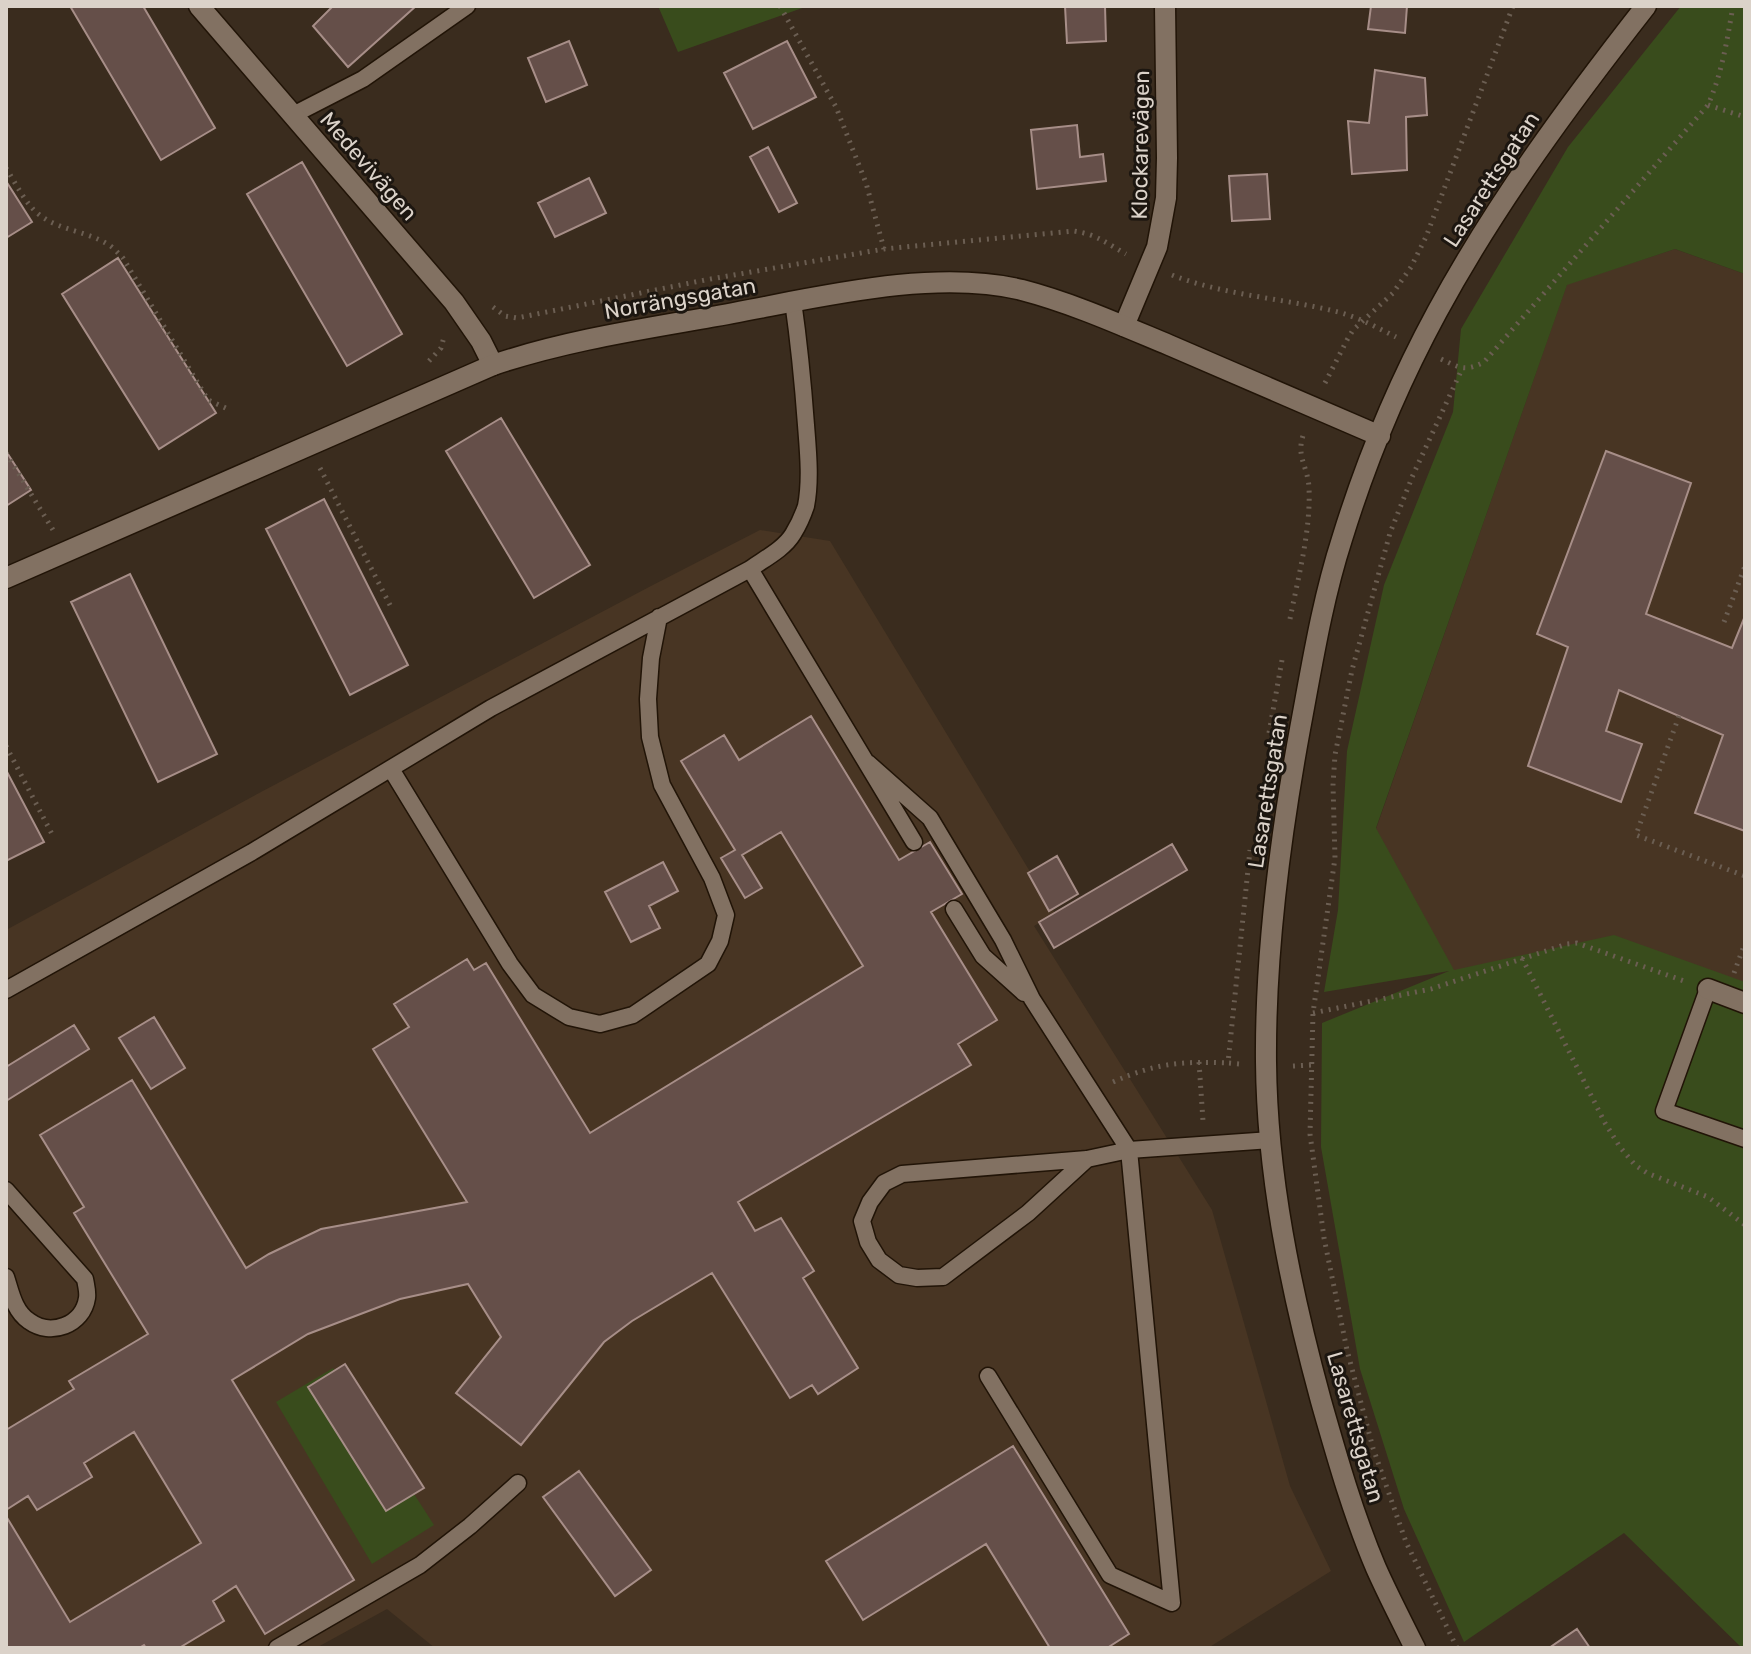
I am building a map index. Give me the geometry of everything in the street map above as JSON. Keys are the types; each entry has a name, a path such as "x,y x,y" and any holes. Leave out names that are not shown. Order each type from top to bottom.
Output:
{"street":[{"name":"Medevivägen","path":"199,6 454,302 481,341 493,365"},
{"name":"Klockarevägen","path":"1124,326 1157,247 1166,198 1165,6"},
{"name":"Lasarettsgatan","path":"1415,1648 1376,1567 1347,1491 1309,1357 1276,1187 1266,1067 1266,1019 1274,918 1291,780 1328,589 1359,487 1419,348 1462,267 1535,154 1646,6"},
{"name":"Norrängsgatan","path":"6,578 493,365 530,352 793,301 924,283 982,284 1019,289 1048,298 1124,326 1380,436"},
{"path":"1708,989 1745,1003"}],"lane":[{"path":"293,115 363,79 467,6"},
{"path":"6,990 252,852 491,708 750,569 791,537 806,506 808,457 793,301"},
{"path":"750,569 914,842"},
{"path":"391,769 510,964 533,995 569,1017 600,1024 633,1015 708,964 720,941 726,915 712,878 662,785 650,737 648,699 651,658 659,617"},
{"path":"868,763 930,818 1003,940 1032,999 1129,1150 1172,1603 1110,1575 988,1376"},
{"path":"954,909 983,956 1032,999"},
{"path":"1708,989 1664,1111 1745,1139"},
{"path":"1087,1159 1028,1213 943,1277 899,1275 879,1260 868,1242 862,1221 870,1202 884,1183 902,1174 1087,1159 1129,1150 1271,1140"},
{"path":"6,1190 85,1279 88,1296 82,1314 70,1324 50,1330 29,1322 16,1307 6,1277"},
{"path":"277,1648 420,1565 518,1483"}],"path":[{"path":"780,6 836,107 866,183 884,249"},
{"path":"1363,321 1462,369 1484,362 1708,105 1725,59 1733,6"},
{"path":"1708,105 1745,117"},
{"path":"6,168 42,217 94,237 111,246 123,258 208,400 228,409"},
{"path":"421,366 441,348 444,325 495,309"},
{"path":"1457,1648 1406,1542 1373,1448 1347,1350 1324,1238 1310,1134 1313,1013 1335,858 1335,755 1352,670 1390,533 1462,369"},
{"path":"308,445 391,607"},
{"path":"6,453 66,552"},
{"path":"41,534 63,524"},
{"path":"1724,622 1745,566"},
{"path":"1679,716 1636,835 1745,876"},
{"path":"6,746 53,836"},
{"path":"1313,1013 1431,989 1577,943 1708,989"},
{"path":"1733,977 1745,943"},
{"path":"1522,958 1605,1123 1635,1165 1647,1173 1708,1197 1745,1225"},
{"path":"1199,1062 1204,1145"},
{"path":"1090,1092 1129,1074 1163,1065 1228,1063"}],"shaded area":[{"path":"1675,249 1745,274 1745,982 1453,970 1376,829 1567,284"},
{"path":"760,530 830,541 1055,913 1034,926 1212,1210 1290,1486 1331,1571 1208,1648 435,1648 387,1609 316,1648 6,1648 6,930 261,792"}],"green space":[{"path":"658,6 808,6 678,52"},
{"path":"1681,6 1745,6 1745,274 1675,249 1567,285 1376,828 1454,970 1614,935 1745,982 1745,1648 1624,1533 1464,1642 1404,1509 1360,1369 1321,1147 1322,1023 1449,971 1324,992 1338,910 1347,751 1384,585 1453,412 1461,329 1568,147"},
{"path":"333,1368 434,1525 372,1564 276,1402"}],"building":[{"path":"70,6 143,6 215,128 161,160"},
{"path":"333,6 416,6 348,67 313,26"},
{"path":"1065,6 1105,6 1106,41 1067,43"},
{"path":"1371,6 1407,6 1405,33 1368,29"},
{"path":"569,41 587,85 546,102 528,58"},
{"path":"787,41 816,97 753,129 724,73"},
{"path":"1375,70 1425,78 1427,115 1406,117 1407,170 1352,174 1348,121 1369,123"},
{"path":"1077,125 1080,157 1103,154 1106,181 1037,189 1031,130"},
{"path":"768,147 797,203 779,212 750,157"},
{"path":"302,162 402,334 347,366 247,194"},
{"path":"1267,174 1270,219 1232,221 1229,176"},
{"path":"589,178 606,213 555,237 538,203"},
{"path":"6,181 32,222 6,238"},
{"path":"118,258 216,413 159,449 62,294"},
{"path":"501,418 590,565 534,598 446,451"},
{"path":"6,451 31,490 6,506"},
{"path":"1606,451 1691,483 1646,614 1732,648 1745,616 1745,831 1695,813 1723,735 1619,690 1606,731 1642,744 1621,802 1528,766 1568,647 1537,634"},
{"path":"324,499 408,665 350,695 266,529"},
{"path":"130,574 217,754 158,782 71,602"},
{"path":"811,716 899,860 930,842 962,894 931,912 997,1020 958,1044 971,1065 738,1202 755,1231 781,1218 814,1271 803,1278 858,1368 818,1394 812,1385 790,1398 712,1273 632,1321 604,1342 521,1445 456,1393 501,1337 468,1284 400,1299 308,1334 232,1380 354,1580 265,1634 236,1586 213,1601 224,1621 179,1648 146,1648 144,1645 139,1648 6,1648 6,1516 70,1622 201,1543 134,1432 84,1463 92,1477 37,1510 28,1496 6,1510 6,1430 74,1389 69,1381 148,1334 74,1213 84,1207 40,1135 132,1080 246,1268 321,1229 467,1202 373,1049 409,1027 394,1004 467,959 474,970 486,963 590,1133 863,966 781,832 742,855 762,888 745,898 721,858 735,850 681,761 724,735 739,760"},
{"path":"6,770 44,842 6,861"},
{"path":"1172,844 1187,870 1054,948 1039,922"},
{"path":"1057,856 1078,894 1049,911 1028,873"},
{"path":"663,862 678,891 649,906 660,928 631,942 605,892"},
{"path":"154,1017 185,1068 151,1089 119,1038"},
{"path":"74,1025 89,1049 6,1101 6,1067"},
{"path":"345,1364 424,1488 386,1511 308,1387"},
{"path":"1013,1446 1129,1634 1107,1648 1050,1648 986,1544 863,1620 826,1561"},
{"path":"579,1471 651,1570 615,1596 543,1497"},
{"path":"1577,1629 1590,1648 1549,1648"}]}
